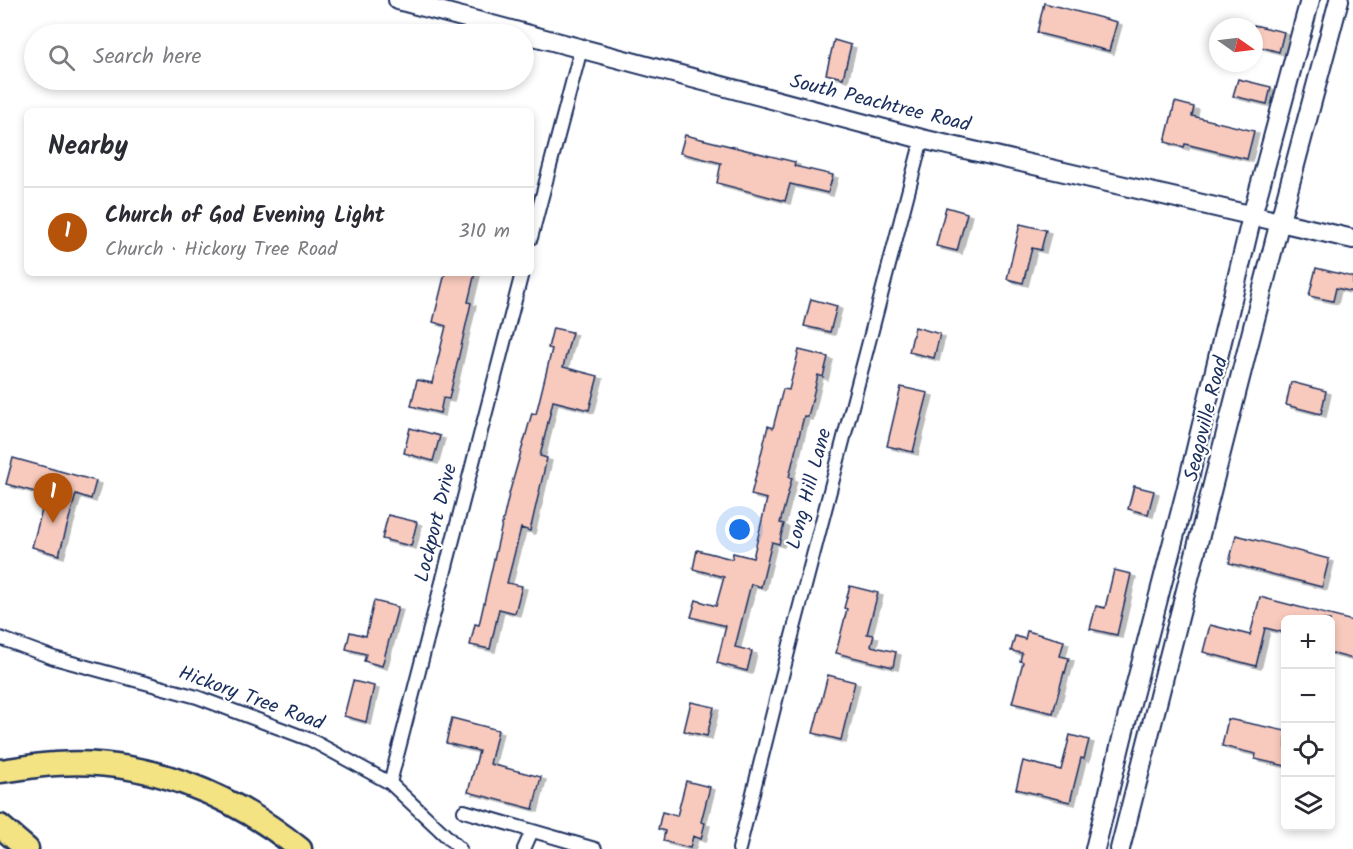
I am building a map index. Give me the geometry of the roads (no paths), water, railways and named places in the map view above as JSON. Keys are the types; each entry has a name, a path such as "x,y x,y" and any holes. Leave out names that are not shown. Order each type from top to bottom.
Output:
{"highway":[{"path":"0,771 56,764 102,765 149,772 195,786 238,806 276,830 300,849"},
{"path":"0,826 23,846"}],"main road":[{"name":"South Peachtree Road","path":"398,0 487,24"},
{"name":"Seagoville Road","path":"1095,849 1185,495 1252,216 1310,0"},
{"name":"Seagoville Road","path":"1120,849 1280,221 1339,0"},
{"name":"South Peachtree Road","path":"534,37 922,139 1353,239"},
{"path":"1185,495 1210,501"},
{"path":"1149,633 1173,638"}],"street":[{"path":"534,226 580,49"},
{"name":"Long Hill Lane","path":"739,849 792,636 922,139"},
{"name":"Lockport Drive","path":"390,783 521,276"},
{"name":"Hickory Tree Road","path":"0,638 54,658 198,697 311,740 390,783 460,849"},
{"path":"464,812 595,849"},
{"path":"524,849 532,831"}],"place":[{"name":"Church of God Evening Light","path":"53,523"}]}
